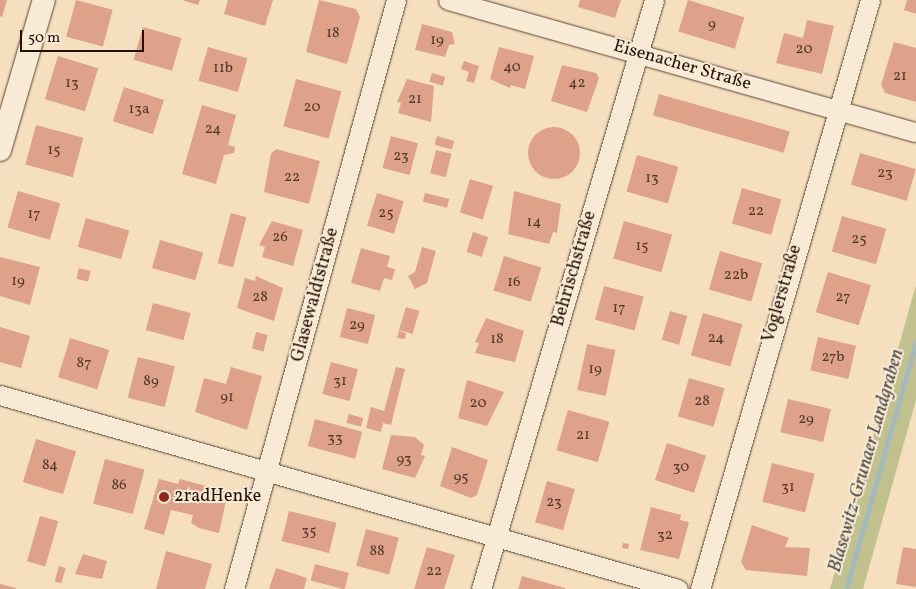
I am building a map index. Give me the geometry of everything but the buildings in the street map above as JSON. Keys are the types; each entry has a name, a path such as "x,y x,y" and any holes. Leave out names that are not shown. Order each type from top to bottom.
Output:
{"street":[{"path":"0,150 44,0"},
{"name":"Glasewaldtstraße","path":"234,589 270,471 396,0"},
{"name":"Eisenacher Straße","path":"448,0 916,132"},
{"name":"Behrischstraße","path":"481,589 654,0"},
{"name":"Voglerstraße","path":"700,589 870,0"},
{"path":"0,395 678,589"}],"green space":[{"path":"916,285 916,400 863,589 830,589"}],"waterway":[{"name":"Blasewitz‐Grunaer Landgraben","path":"846,589 916,342"}],"place":[{"name":"2radHenke","path":"164,497"}]}
